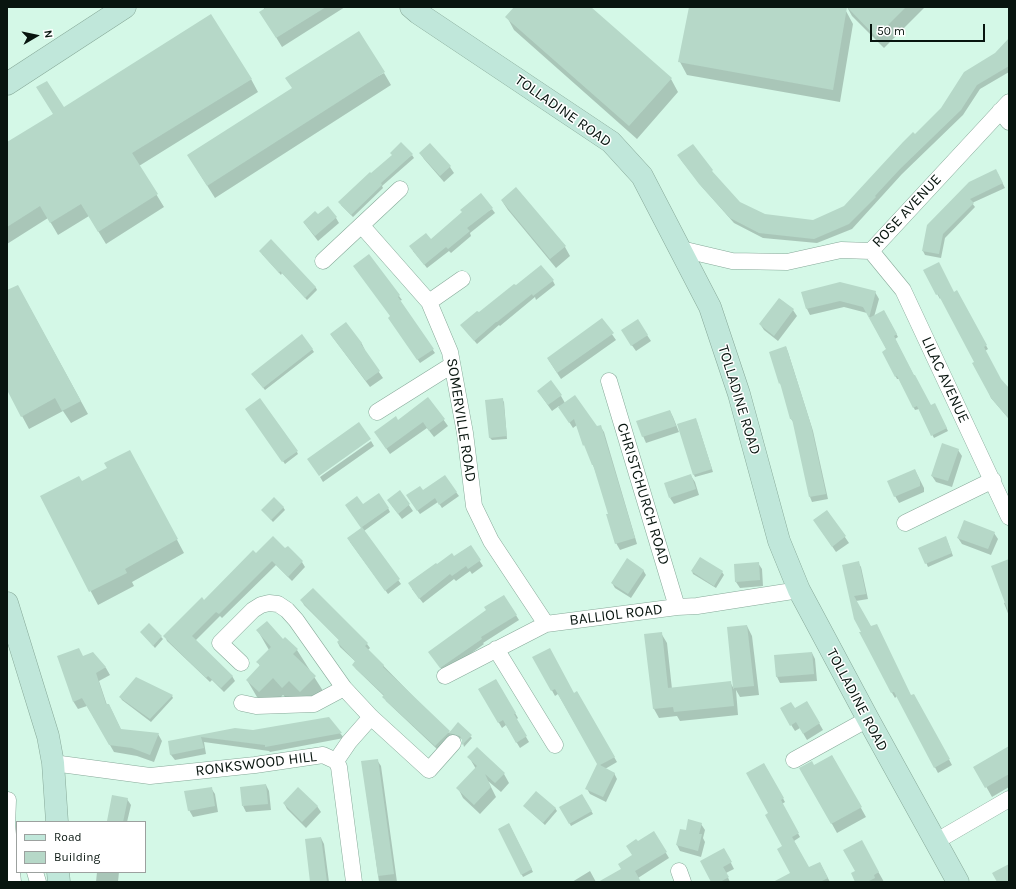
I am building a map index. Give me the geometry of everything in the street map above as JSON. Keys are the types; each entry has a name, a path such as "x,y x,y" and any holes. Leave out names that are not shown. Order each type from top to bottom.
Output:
{"main road":[{"path":"7,84 125,7"},
{"name":"TOLLADINE ROAD","path":"411,7 611,142 642,176 710,307 739,394 779,541 799,590 868,720 958,882"},
{"path":"7,603 48,736 54,763 57,821"}],"street":[{"name":"ROSE AVENUE","path":"681,249 732,261 788,262 841,250 871,251 1006,112"},
{"path":"323,262 400,189"},
{"name":"SOMERVILLE ROAD","path":"362,226 430,302 450,352 465,433 474,506 491,541 546,624"},
{"name":"LILAC AVENUE","path":"871,251 903,290 1009,517"},
{"path":"430,302 462,279"},
{"path":"377,412 452,365"},
{"name":"CHRISTCHURCH ROAD","path":"609,381 677,607"},
{"path":"905,523 993,480"},
{"name":"BALLIOL ROAD","path":"445,676 546,624 677,607 697,606 799,590"},
{"path":"241,662 215,638 261,605 269,603 278,604 287,610 296,620 344,688 370,717 430,770 453,742"},
{"path":"496,649 555,745"},
{"path":"242,703 256,706 314,704 344,688"},
{"path":"336,760 370,717"},
{"path":"794,760 868,720"},
{"name":"RONKSWOOD HILL","path":"54,763 150,776 262,764 323,755 336,760 340,773 354,882"},
{"path":"8,799 16,821"},
{"path":"8,799 7,825 13,882"},
{"path":"935,842 1009,799"}],"building":[{"path":"267,7 326,7 276,38 259,12"},
{"path":"514,7 591,7 672,78 629,126 505,17"},
{"path":"689,7 847,7 833,90 678,62"},
{"path":"847,7 906,7 876,37"},
{"path":"211,14 252,79 132,153 158,194 98,232 81,204 50,223 40,206 7,227 7,142 53,114 36,87 47,81 64,107"},
{"path":"359,31 385,72 207,186 187,155 292,88 285,78"},
{"path":"1009,38 1009,66 977,85 961,110 900,169 875,196 876,197 849,224 814,239 759,233 730,218 699,184 677,155 693,144 713,170 712,171 740,202 765,214 813,220 844,206 903,142 913,132 915,134 941,108 964,72 995,53"},
{"path":"401,142 413,154 381,183 382,185 351,215 338,202 370,172 371,173 392,155 390,153"},
{"path":"430,143 451,166 440,176 419,153"},
{"path":"996,169 1003,183 970,199 974,203 943,234 939,254 922,251 927,225 969,182"},
{"path":"516,187 566,246 550,259 501,200"},
{"path":"481,193 493,208 467,228 470,231 448,249 446,247 424,265 409,246 426,233 431,239 462,212 460,210"},
{"path":"328,206 337,217 315,236 303,222 315,211 318,214"},
{"path":"271,239 316,287 305,298 259,251"},
{"path":"369,254 400,295 398,297 434,349 417,360 388,318 390,316 353,266"},
{"path":"939,262 954,292 957,290 987,345 984,347 1001,379 1009,388 1009,419 991,398 938,294 936,295 923,270"},
{"path":"541,265 554,280 533,296 532,294 474,341 460,325"},
{"path":"840,282 876,291 869,318 863,307 840,301 806,309 801,292"},
{"path":"18,285 81,401 62,411 55,398 21,417 7,390 7,290"},
{"path":"779,298 794,309 774,336 759,324"},
{"path":"884,310 897,334 894,336 914,375 931,405 935,403 947,428 931,436 917,406 913,408 897,376 895,377 882,352 886,349 869,318"},
{"path":"602,318 614,333 557,373 547,358"},
{"path":"638,319 648,335 631,346 621,330"},
{"path":"346,322 380,371 366,381 330,334"},
{"path":"302,334 313,349 263,388 251,374"},
{"path":"786,346 811,425 826,494 809,497 792,419 790,419 780,383 779,384 769,352"},
{"path":"551,380 562,395 548,405 537,391"},
{"path":"575,395 597,426 601,425 635,538 615,544 606,514 608,514 593,465 584,445 583,446 574,419 569,423 558,407"},
{"path":"428,397 445,419 429,431 423,422 386,449 374,432 396,416 398,420"},
{"path":"260,398 298,451 282,462 245,409"},
{"path":"503,398 507,436 489,438 485,400"},
{"path":"670,410 676,426 642,437 636,421"},
{"path":"696,418 712,469 693,475 677,424"},
{"path":"359,422 371,439 319,476 307,459"},
{"path":"942,443 959,449 948,481 931,476"},
{"path":"130,450 178,539 125,569 127,573 89,592 40,496 79,476 82,481 107,468 104,463"},
{"path":"915,469 920,481 920,486 894,497 887,481"},
{"path":"691,474 696,489 669,498 664,483"},
{"path":"445,475 457,492 439,505 435,498 417,511 406,495 420,486 423,490"},
{"path":"400,490 410,504 398,514 387,500"},
{"path":"379,493 389,508 362,527 400,579 385,591 347,538 361,528 345,505 357,496 363,504"},
{"path":"274,497 284,507 271,520 261,510"},
{"path":"827,510 846,536 832,547 813,520"},
{"path":"964,520 995,532 988,549 957,538"},
{"path":"273,536 285,548 288,546 303,561 288,577 272,561 219,614 216,612 192,636 233,676 221,688 208,676 206,678 163,636 202,597 204,600 253,550 256,553"},
{"path":"946,536 952,553 925,564 918,548"},
{"path":"471,545 481,560 468,569 466,566 452,576 450,574 419,599 408,583 452,553 454,556"},
{"path":"700,557 723,571 714,586 691,571"},
{"path":"627,558 644,570 628,594 611,583"},
{"path":"1009,559 1009,611 1008,611 991,566"},
{"path":"859,561 866,594 854,596 871,626 877,624 911,695 914,694 950,759 934,768 894,692 891,693 859,632 861,632 854,619 842,565"},
{"path":"759,562 760,580 735,582 734,564"},
{"path":"313,588 368,643 365,646 384,665 383,667 450,731 435,746 382,697 384,695 352,665 355,661 337,642 339,640 300,600"},
{"path":"504,595 517,615 481,637 482,639 440,668 428,652 486,610 484,607"},
{"path":"267,621 283,639 285,637 298,649 293,654 316,676 300,692 289,681 282,688 273,678 259,692 246,680 260,665 256,662 271,647 256,630"},
{"path":"149,623 162,636 153,646 140,632"},
{"path":"747,625 754,686 733,688 727,627"},
{"path":"662,632 668,688 731,681 734,706 674,712 673,707 653,709 644,634"},
{"path":"79,648 83,656 93,652 106,667 96,673 106,704 109,704 121,729 159,733 150,755 132,748 109,745 82,698 73,702 57,656"},
{"path":"550,648 574,693 577,691 615,757 600,765 615,773 603,797 585,789 597,764 555,689 551,691 532,657"},
{"path":"812,652 814,674 776,677 774,655"},
{"path":"136,677 173,695 150,719 119,697"},
{"path":"496,679 516,713 514,714 527,736 516,743 503,720 498,723 478,689"},
{"path":"807,701 820,723 803,734 796,722 790,726 780,708 791,702 795,708"},
{"path":"329,717 342,733 265,747 265,745 201,737 204,748 170,755 168,741 235,728 253,730"},
{"path":"458,722 472,735 462,745 460,736 449,733"},
{"path":"1009,746 1009,774 985,788 973,767"},
{"path":"477,747 505,773 495,783 485,774 491,787 474,805 456,788 477,766 467,757"},
{"path":"832,755 862,807 831,824 799,768 812,761 814,765"},
{"path":"378,759 394,874 378,876 361,761"},
{"path":"764,763 784,798 781,800 799,833 792,837 809,867 820,862 828,878 820,882 773,882 790,873 777,849 782,846 765,815 768,813 746,773"},
{"path":"266,784 268,804 242,806 240,787"},
{"path":"212,787 215,806 188,811 184,791"},
{"path":"298,787 318,806 302,822 283,803"},
{"path":"536,791 556,808 543,823 523,806"},
{"path":"582,794 592,811 569,824 559,807"},
{"path":"112,795 128,798 123,821 107,821"},
{"path":"688,819 702,823 699,834 702,834 698,851 676,845 680,829 686,830"},
{"path":"509,823 532,869 521,875 498,829"},
{"path":"654,831 667,852 635,871 641,882 598,882 621,869 618,864 632,855 626,846 636,839 638,841"},
{"path":"321,837 327,882 310,882 305,839"},
{"path":"862,840 879,872 874,875 875,878 867,882 855,882 851,873 855,871 843,850"},
{"path":"724,848 732,862 723,867 729,877 720,882 711,882 700,861"},
{"path":"1009,864 1009,882 997,882 992,873"}]}
